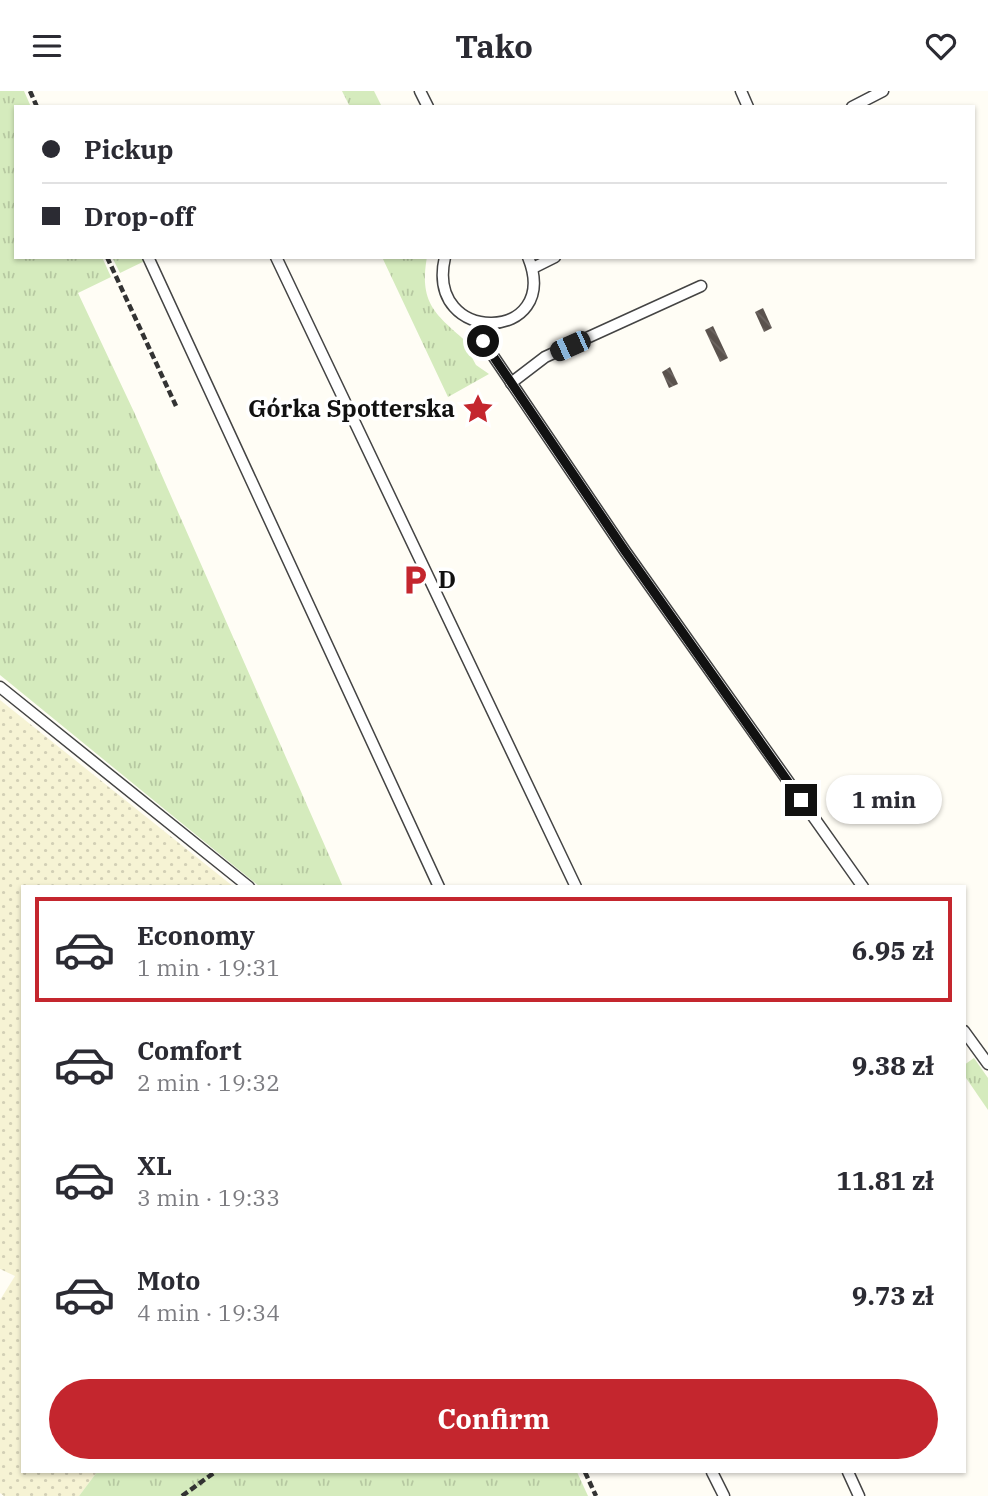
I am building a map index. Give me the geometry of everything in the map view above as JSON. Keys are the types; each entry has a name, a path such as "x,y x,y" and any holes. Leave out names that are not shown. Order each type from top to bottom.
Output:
{"lane":[{"path":"856,105 883,91"},
{"path":"148,259 438,885"},
{"path":"277,259 575,885"},
{"path":"445,259 442,277 450,301 461,314 478,324 506,322 523,310 533,292 533,268 529,259"},
{"path":"533,268 551,259"},
{"path":"511,383 545,357 701,286"},
{"path":"478,324 483,341 625,551 862,885"},
{"path":"0,687 246,885"},
{"path":"966,1034 988,1064"},
{"path":"712,1473 724,1496"},
{"path":"848,1473 859,1496"}],"path":[{"path":"108,259 176,406"},
{"path":"182,1496 214,1473"},
{"path":"585,1473 596,1496"}],"shaded area":[{"path":"0,700 231,885 21,885 21,1473 96,1473 79,1496 4,1496 0,1493 0,1300 15,1276 0,1269"}],"green space":[{"path":"0,91 24,91 30,105 14,105 14,259 103,259 111,277 78,293 134,412 342,885 258,885 0,675"},
{"path":"342,91 374,91 381,105 349,105"},
{"path":"113,259 149,259 120,273"},
{"path":"383,259 427,259 426,288 434,309 471,346 469,352 476,365 489,374 448,397"},
{"path":"974,1058 988,1078 988,1110 966,1078 966,1064"},
{"path":"96,1473 577,1473 588,1496 79,1496"}],"building":[{"path":"763,308 772,328 764,332 755,312"},
{"path":"713,326 728,358 720,362 705,330"},
{"path":"670,367 678,384 669,388 662,372"}],"place":[{"name":"Górka Spotterska","path":"478,409"},
{"name":"D","path":"415,580"}],"route":[{"path":"483,341 625,551 801,800"}]}
